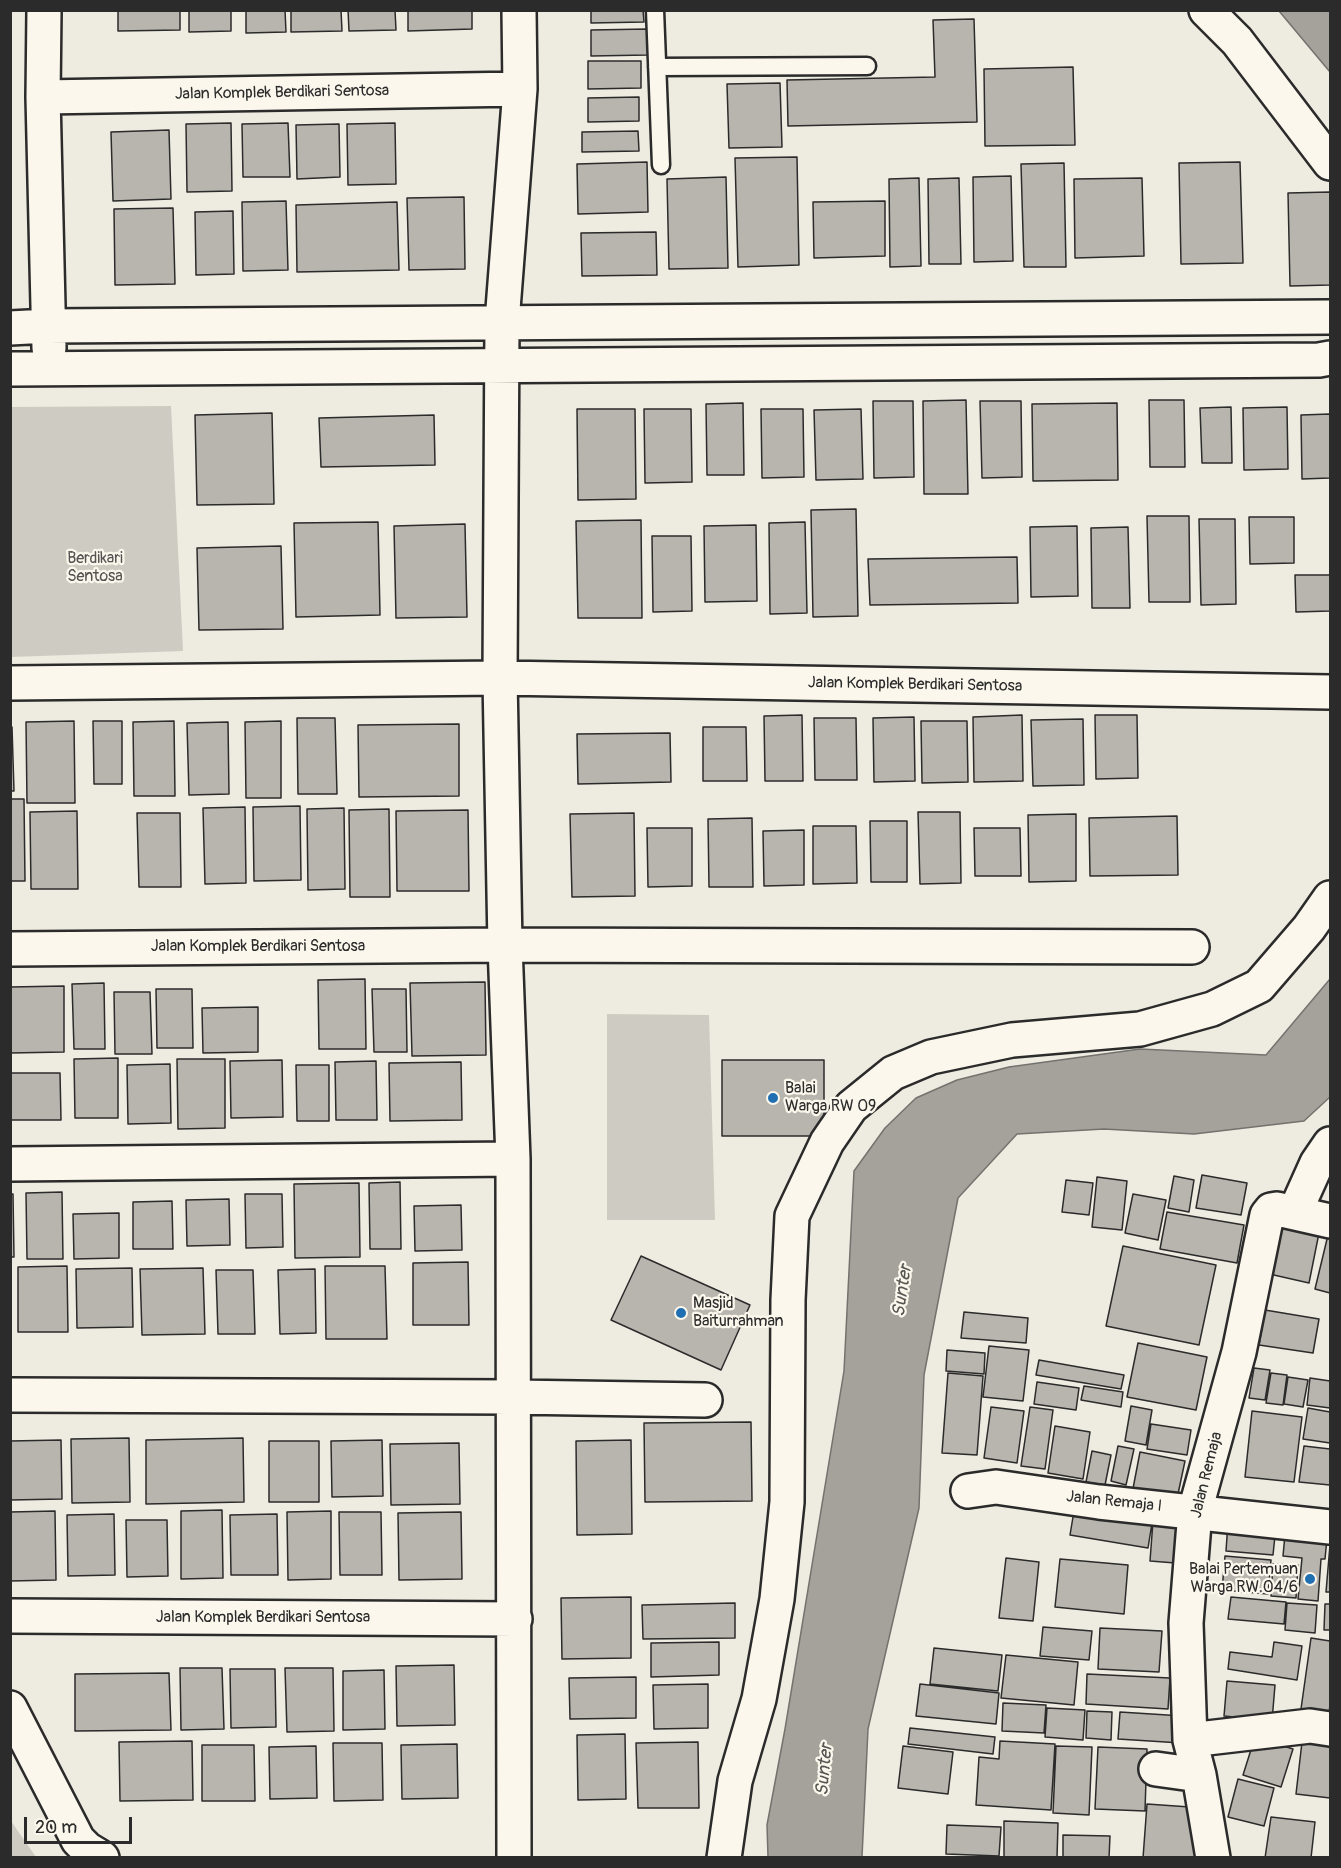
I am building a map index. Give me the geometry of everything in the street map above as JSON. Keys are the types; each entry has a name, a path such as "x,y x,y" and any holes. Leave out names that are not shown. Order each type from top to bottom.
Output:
{"street":[{"path":"44,10 43,96 50,369"},
{"path":"514,1857 513,1159 505,945 500,678 502,322 520,89 519,10"},
{"path":"1206,10 1237,41 1330,164"},
{"name":"Jalan Komplek Berdikari Sentosa","path":"43,96 520,89"},
{"path":"10,328 502,322 1330,317"},
{"path":"10,369 1319,360 1330,358"},
{"name":"Jalan Komplek Berdikari Sentosa","path":"10,683 500,678 1330,692"},
{"path":"724,1857 735,1781 759,1698 778,1588 787,1502 788,1300 792,1216 827,1142 851,1107 885,1079 893,1073 931,1057 1012,1041 1140,1029 1212,1009 1259,986 1309,928 1330,898"},
{"name":"Jalan Komplek Berdikari Sentosa","path":"10,949 505,945 1192,946"},
{"name":"Jalan Remaja","path":"1213,1857 1199,1775 1190,1740 1186,1623 1195,1511 1239,1352 1267,1215 1271,1210 1286,1210 1330,1144"},
{"path":"10,1164 513,1159"},
{"path":"1286,1210 1330,1221"},
{"path":"10,1395 514,1396 705,1400"},
{"name":"Jalan Remaja I","path":"968,1491 996,1488 1099,1502 1330,1527"},
{"name":"Jalan Komplek Berdikari Sentosa","path":"10,1616 514,1619"},
{"path":"10,1708 78,1840 87,1849 102,1857"},
{"path":"1190,1740 1311,1726 1330,1729"},
{"path":"1156,1769 1199,1775"}],"lane":[{"path":"656,10 661,165"},
{"path":"657,67 867,66"}],"green space":[{"name":"Berdikari Sentosa","path":"171,406 183,651 11,657 11,407"},
{"path":"607,1014 709,1015 715,1220 607,1220"},
{"path":"11,1821 36,1857 11,1857"}],"water":[{"path":"1279,11 1330,11 1330,72"},
{"name":"Sunter","path":"1330,979 1330,1097 1304,1121 1194,1134 1104,1129 1017,1134 958,1198 924,1375 919,1508 868,1729 862,1857 768,1857 767,1825 844,1371 854,1171 885,1128 916,1098 957,1080 1009,1067 1140,1049 1266,1055"}],"building":[{"path":"118,10 180,10 180,30 118,31"},
{"path":"189,10 231,10 231,31 189,32"},
{"path":"246,10 285,10 286,32 246,33"},
{"path":"291,10 341,10 342,31 291,32"},
{"path":"348,10 395,10 396,30 349,31"},
{"path":"408,10 472,10 472,29 408,31"},
{"path":"591,10 643,10 644,22 591,23"},
{"path":"974,19 977,122 788,126 787,80 935,77 933,20"},
{"path":"648,29 648,55 591,56 591,30"},
{"path":"588,61 641,61 641,88 588,89"},
{"path":"1073,67 1075,145 985,146 984,69"},
{"path":"780,83 782,147 729,148 727,84"},
{"path":"639,97 639,121 588,122 588,98"},
{"path":"231,123 232,191 187,192 186,124"},
{"path":"288,123 290,177 243,177 242,124"},
{"path":"395,123 396,184 348,185 347,124"},
{"path":"339,124 340,177 297,179 296,125"},
{"path":"169,130 171,199 113,201 111,132"},
{"path":"638,131 639,151 582,152 582,132"},
{"path":"797,157 799,265 738,267 735,158"},
{"path":"647,162 648,212 578,214 577,164"},
{"path":"1240,162 1243,263 1181,264 1179,163"},
{"path":"1064,163 1066,267 1024,267 1021,164"},
{"path":"1011,176 1013,261 974,262 973,177"},
{"path":"726,177 728,268 669,269 667,179"},
{"path":"919,178 921,266 890,267 889,179"},
{"path":"959,178 961,264 929,264 928,179"},
{"path":"1142,178 1144,256 1075,258 1074,179"},
{"path":"1330,192 1330,285 1290,286 1288,193"},
{"path":"464,197 465,269 409,270 407,198"},
{"path":"286,201 288,270 243,271 242,202"},
{"path":"885,201 885,256 814,258 813,202"},
{"path":"397,202 399,270 297,272 296,205"},
{"path":"173,208 175,284 115,285 114,209"},
{"path":"233,211 234,274 196,275 195,212"},
{"path":"656,232 657,275 582,276 581,233"},
{"path":"966,400 968,494 924,494 923,401"},
{"path":"1149,400 1184,400 1185,467 1150,467"},
{"path":"873,401 913,401 914,477 874,478"},
{"path":"980,401 1021,401 1022,477 982,478"},
{"path":"743,403 744,475 707,475 706,404"},
{"path":"1117,403 1118,480 1033,481 1032,404"},
{"path":"1231,407 1232,463 1202,463 1200,408"},
{"path":"1287,407 1288,469 1244,470 1243,408"},
{"path":"577,409 635,409 636,499 578,500"},
{"path":"644,409 691,409 692,482 645,483"},
{"path":"761,409 803,409 804,477 762,478"},
{"path":"861,409 863,479 816,480 814,410"},
{"path":"272,413 274,504 197,505 195,415"},
{"path":"1330,414 1330,478 1302,479 1301,415"},
{"path":"434,415 435,465 321,467 319,418"},
{"path":"856,509 858,616 813,617 811,510"},
{"path":"1147,516 1189,516 1190,602 1149,602"},
{"path":"1249,517 1294,517 1294,563 1250,564"},
{"path":"1199,519 1235,519 1236,604 1201,605"},
{"path":"641,520 642,618 578,618 576,521"},
{"path":"378,522 380,615 296,617 294,523"},
{"path":"805,522 807,613 770,614 769,523"},
{"path":"465,524 467,617 396,618 394,526"},
{"path":"756,525 757,601 705,602 704,526"},
{"path":"1077,526 1078,596 1031,597 1030,527"},
{"path":"1128,527 1130,608 1092,608 1091,528"},
{"path":"652,536 691,536 692,611 653,612"},
{"path":"281,546 283,629 199,630 197,548"},
{"path":"1017,557 1018,603 870,605 868,559"},
{"path":"1295,575 1330,575 1330,611 1296,612"},
{"path":"802,715 803,781 765,781 764,716"},
{"path":"1022,715 1023,781 974,782 973,717"},
{"path":"1095,715 1137,715 1138,778 1096,779"},
{"path":"914,717 915,781 874,782 873,718"},
{"path":"297,718 335,718 337,794 298,794"},
{"path":"814,718 856,718 857,780 815,780"},
{"path":"1083,719 1084,785 1033,786 1031,720"},
{"path":"74,721 75,803 27,803 26,722"},
{"path":"93,721 122,721 122,784 94,784"},
{"path":"174,721 175,796 134,796 133,722"},
{"path":"281,721 281,798 246,798 245,722"},
{"path":"921,721 967,721 968,782 922,783"},
{"path":"228,722 229,794 189,795 187,723"},
{"path":"459,724 459,796 359,797 358,725"},
{"path":"10,727 12,727 14,791 10,791"},
{"path":"703,727 746,727 747,781 703,781"},
{"path":"670,733 671,782 578,784 577,734"},
{"path":"10,799 24,799 25,881 10,881"},
{"path":"300,806 301,880 254,881 253,807"},
{"path":"245,807 246,883 205,884 203,808"},
{"path":"344,808 345,889 308,890 307,809"},
{"path":"389,809 390,897 350,897 349,810"},
{"path":"468,810 469,891 397,891 396,811"},
{"path":"77,811 78,889 31,889 30,812"},
{"path":"918,812 960,812 961,883 920,884"},
{"path":"137,813 180,813 181,887 139,887"},
{"path":"634,813 635,896 572,897 570,814"},
{"path":"1076,814 1076,881 1029,882 1028,815"},
{"path":"1177,816 1178,875 1090,876 1089,818"},
{"path":"752,818 753,887 709,887 708,819"},
{"path":"870,821 907,821 907,882 871,882"},
{"path":"813,826 856,826 857,883 813,884"},
{"path":"647,828 692,828 692,886 648,887"},
{"path":"974,828 1020,828 1021,876 975,876"},
{"path":"804,830 804,885 764,886 763,831"},
{"path":"365,979 366,1049 319,1049 318,980"},
{"path":"485,982 486,1055 412,1056 410,983"},
{"path":"104,983 105,1049 74,1049 72,984"},
{"path":"64,986 64,1052 10,1053 10,987"},
{"path":"156,989 192,989 193,1048 157,1048"},
{"path":"372,989 406,989 407,1052 374,1052"},
{"path":"114,992 150,992 152,1054 115,1054"},
{"path":"258,1007 258,1052 203,1053 202,1008"},
{"path":"118,1058 118,1118 75,1118 74,1059"},
{"path":"177,1059 225,1059 225,1128 178,1129"},
{"path":"282,1060 283,1117 231,1118 230,1061"},
{"name":"Balai Warga RW 09","path":"722,1060 824,1060 824,1136 722,1136"},
{"path":"376,1061 377,1120 336,1120 335,1062"},
{"path":"461,1062 462,1120 390,1121 389,1063"},
{"path":"170,1064 171,1123 128,1124 127,1065"},
{"path":"296,1065 329,1065 329,1121 297,1121"},
{"path":"10,1073 60,1073 61,1120 10,1120"},
{"path":"1202,1175 1247,1183 1241,1215 1196,1208"},
{"path":"1174,1176 1194,1180 1189,1212 1168,1208"},
{"path":"1097,1177 1127,1181 1122,1230 1092,1227"},
{"path":"1066,1180 1093,1183 1089,1215 1062,1212"},
{"path":"400,1182 401,1249 370,1249 369,1183"},
{"path":"359,1183 360,1257 295,1258 294,1184"},
{"path":"62,1192 63,1259 27,1259 26,1193"},
{"path":"10,1194 13,1194 14,1257 10,1257"},
{"path":"245,1194 282,1194 283,1247 246,1248"},
{"path":"1133,1194 1166,1200 1158,1240 1125,1233"},
{"path":"229,1199 230,1245 187,1246 186,1200"},
{"path":"172,1201 173,1249 133,1249 133,1202"},
{"path":"461,1205 462,1250 415,1251 414,1206"},
{"path":"1167,1212 1244,1225 1237,1263 1160,1249"},
{"path":"119,1213 119,1258 74,1259 73,1214"},
{"path":"1277,1219 1320,1228 1309,1283 1265,1273"},
{"path":"1328,1235 1330,1236 1330,1293 1315,1289"},
{"path":"1123,1246 1216,1265 1199,1345 1106,1326"},
{"name":"Masjid Baiturrahman","path":"641,1256 750,1305 721,1370 611,1320"},
{"path":"468,1262 469,1325 413,1325 413,1263"},
{"path":"67,1266 68,1332 18,1332 18,1267"},
{"path":"325,1266 385,1266 387,1339 326,1339"},
{"path":"132,1268 133,1327 77,1328 76,1269"},
{"path":"203,1268 205,1334 142,1335 140,1269"},
{"path":"315,1269 316,1333 280,1334 278,1270"},
{"path":"216,1270 253,1270 255,1334 218,1334"},
{"path":"1265,1310 1319,1319 1313,1353 1259,1345"},
{"path":"964,1312 1028,1318 1026,1343 961,1338"},
{"path":"1138,1343 1207,1357 1196,1410 1127,1397"},
{"path":"989,1346 1029,1350 1023,1401 983,1397"},
{"path":"947,1350 985,1353 984,1374 946,1371"},
{"path":"1039,1360 1124,1375 1121,1389 1036,1375"},
{"path":"1254,1368 1270,1370 1265,1400 1249,1398"},
{"path":"948,1373 983,1376 977,1455 942,1453"},
{"path":"1271,1373 1287,1375 1283,1405 1266,1403"},
{"path":"1288,1377 1308,1380 1303,1407 1284,1404"},
{"path":"1310,1378 1330,1381 1330,1408 1307,1405"},
{"path":"1037,1382 1079,1388 1076,1410 1034,1404"},
{"path":"1084,1386 1123,1392 1121,1407 1081,1400"},
{"path":"1131,1406 1152,1410 1146,1445 1125,1441"},
{"path":"991,1407 1024,1411 1017,1463 984,1458"},
{"path":"1030,1407 1053,1410 1045,1469 1021,1466"},
{"path":"1308,1408 1330,1412 1330,1443 1303,1439"},
{"path":"1252,1411 1302,1417 1294,1482 1245,1477"},
{"path":"751,1422 752,1501 645,1502 644,1423"},
{"path":"1151,1424 1191,1430 1187,1455 1147,1449"},
{"path":"1055,1426 1090,1432 1083,1479 1048,1473"},
{"path":"129,1438 130,1502 72,1503 71,1439"},
{"path":"243,1438 244,1502 146,1504 146,1440"},
{"path":"61,1440 62,1499 10,1500 10,1441"},
{"path":"382,1440 383,1496 332,1497 331,1441"},
{"path":"631,1440 632,1534 577,1535 576,1441"},
{"path":"269,1441 319,1441 319,1502 269,1502"},
{"path":"459,1443 460,1504 391,1505 390,1444"},
{"path":"1118,1446 1134,1449 1126,1485 1111,1481"},
{"path":"1304,1446 1330,1449 1330,1485 1299,1482"},
{"path":"1092,1451 1111,1455 1105,1485 1086,1482"},
{"path":"1140,1452 1185,1461 1175,1508 1131,1499"},
{"path":"1075,1505 1153,1517 1148,1548 1070,1535"},
{"path":"222,1510 223,1578 181,1579 181,1511"},
{"path":"55,1511 56,1580 10,1581 10,1512"},
{"path":"331,1511 331,1579 288,1580 287,1512"},
{"path":"339,1512 381,1512 382,1575 340,1575"},
{"path":"461,1512 462,1579 399,1580 398,1513"},
{"path":"114,1514 115,1575 68,1576 67,1515"},
{"path":"277,1514 278,1575 231,1575 230,1515"},
{"path":"126,1520 167,1520 168,1576 127,1577"},
{"path":"1153,1521 1192,1524 1188,1564 1150,1561"},
{"path":"1228,1522 1276,1526 1273,1555 1226,1551"},
{"name":"Balai Pertemuan Warga RW.04/6","path":"1286,1524 1328,1528 1325,1559 1321,1559 1318,1601 1298,1599 1302,1558 1283,1556"},
{"path":"1330,1545 1330,1592 1326,1592"},
{"path":"1225,1556 1271,1560 1268,1594 1222,1590"},
{"path":"1006,1558 1039,1562 1033,1621 999,1618"},
{"path":"1060,1559 1128,1565 1124,1614 1055,1607"},
{"path":"1273,1564 1298,1565 1296,1598 1271,1596"},
{"path":"631,1597 631,1658 562,1659 561,1598"},
{"path":"1231,1597 1286,1602 1284,1624 1228,1619"},
{"path":"735,1603 735,1638 643,1639 642,1605"},
{"path":"1287,1603 1317,1605 1315,1633 1285,1630"},
{"path":"1325,1604 1330,1604 1330,1630 1324,1630"},
{"path":"1043,1627 1092,1631 1089,1660 1040,1656"},
{"path":"1100,1628 1162,1631 1159,1672 1098,1669"},
{"path":"1311,1638 1330,1641 1328,1720 1300,1716"},
{"path":"719,1642 719,1675 651,1677 651,1643"},
{"path":"1274,1642 1302,1646 1297,1680 1228,1669 1230,1652 1272,1657"},
{"path":"934,1648 1002,1655 998,1691 930,1684"},
{"path":"1006,1655 1078,1662 1074,1705 1001,1698"},
{"path":"454,1665 455,1725 397,1726 396,1666"},
{"path":"180,1668 222,1668 224,1729 181,1730"},
{"path":"285,1668 333,1668 334,1731 287,1732"},
{"path":"230,1669 275,1669 276,1727 231,1728"},
{"path":"384,1670 385,1729 343,1730 343,1671"},
{"path":"169,1673 171,1730 75,1731 75,1674"},
{"path":"1087,1674 1170,1678 1168,1709 1086,1704"},
{"path":"636,1677 636,1718 570,1719 569,1678"},
{"path":"1227,1681 1275,1685 1272,1721 1224,1716"},
{"path":"708,1684 708,1728 654,1729 653,1685"},
{"path":"920,1684 999,1693 996,1724 916,1716"},
{"path":"1003,1703 1046,1705 1044,1733 1002,1731"},
{"path":"1047,1708 1085,1710 1083,1740 1045,1737"},
{"path":"1087,1711 1112,1712 1111,1740 1086,1738"},
{"path":"1120,1712 1183,1716 1181,1743 1118,1739"},
{"path":"910,1728 995,1737 993,1754 908,1744"},
{"path":"625,1734 626,1799 578,1800 577,1735"},
{"path":"1255,1737 1293,1749 1281,1787 1243,1775"},
{"path":"192,1741 193,1800 120,1801 119,1742"},
{"path":"1000,1741 1055,1744 1051,1810 976,1805 979,1757 999,1759"},
{"path":"698,1742 699,1808 638,1808 636,1743"},
{"path":"1302,1742 1330,1745 1330,1798 1296,1794"},
{"path":"333,1743 382,1743 383,1800 334,1801"},
{"path":"457,1744 458,1798 402,1799 401,1745"},
{"path":"202,1745 254,1745 255,1801 202,1801"},
{"path":"316,1746 317,1798 270,1799 269,1747"},
{"path":"903,1746 953,1752 948,1794 898,1788"},
{"path":"1056,1746 1092,1747 1089,1815 1053,1813"},
{"path":"1098,1747 1147,1749 1145,1811 1095,1809"},
{"path":"1238,1779 1274,1788 1264,1826 1228,1817"},
{"path":"1147,1804 1204,1808 1200,1858 1143,1858"},
{"path":"1271,1817 1315,1822 1311,1858 1265,1858"},
{"path":"1004,1821 1058,1823 1057,1858 1004,1858"},
{"path":"947,1825 1001,1827 999,1856 946,1854"},
{"path":"1063,1835 1110,1836 1109,1858 1063,1858"}],"place":[{"name":"Balai Warga RW 09","path":"773,1098"},
{"name":"Masjid Baiturrahman","path":"681,1313"},
{"name":"Balai Pertemuan Warga RW.04/6","path":"1310,1579"}]}
